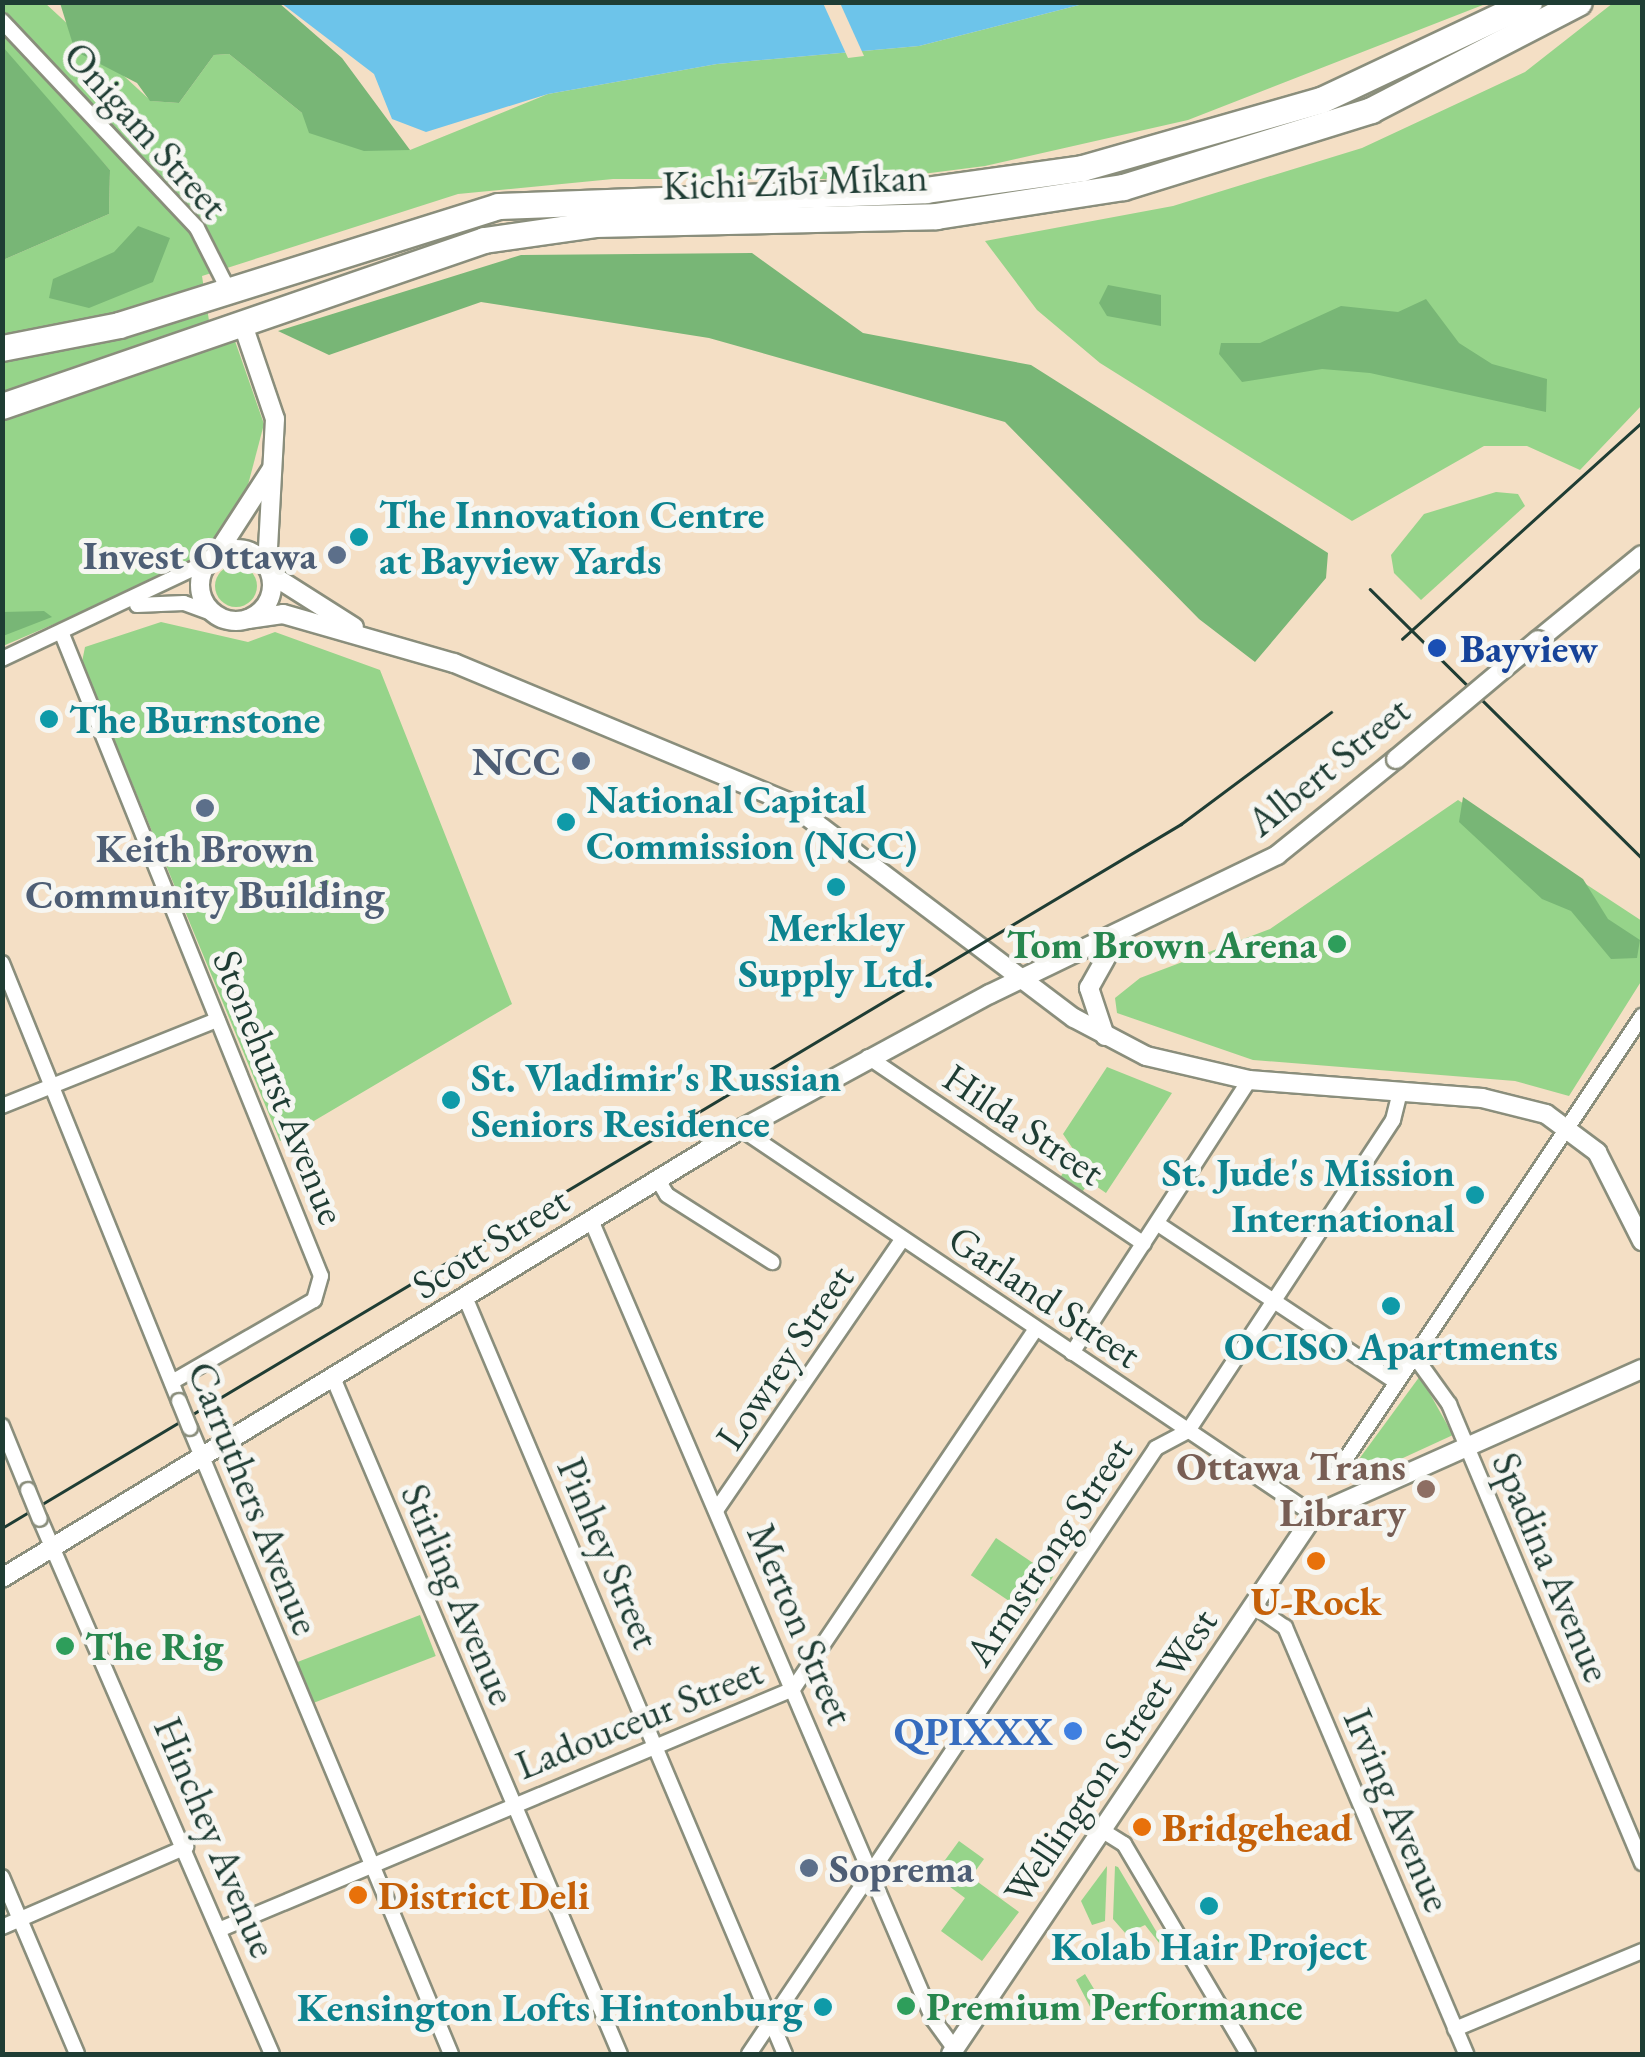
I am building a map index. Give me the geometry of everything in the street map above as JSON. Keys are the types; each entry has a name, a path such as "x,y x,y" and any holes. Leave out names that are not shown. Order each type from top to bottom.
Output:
{"highway":[{"name":"Kichi Zībī Mīkan","path":"2,348 228,291 498,206 862,194 978,184 1273,117 1427,57 1529,2"},
{"name":"Kichi Zībī Mīkan","path":"2,406 242,325 426,255 524,232 869,221 991,210 1122,187 1320,130 1496,52 1578,2"},
{"path":"228,291 242,325"}],"main road":[{"path":"242,325 273,408 270,598 248,620"},
{"path":"273,465 241,527 211,558 200,592 214,614 248,620 283,614 376,638 534,692 788,802 1105,1036 1176,1066 1249,1080 1520,1104 1572,1128 1608,1168 1642,1241"},
{"path":"211,558 246,550 269,570 376,638"},
{"name":"Albert Street","path":"1023,978 1276,856 1642,554"},
{"path":"1105,1036 1092,976 1130,927"},
{"name":"Scott Street","path":"2,1578 202,1462 741,1129 1023,978"},
{"name":"Wellington Street West","path":"953,2052 1314,1515 1334,1502 1642,1369"}],"street":[{"name":"Onigam Street","path":"2,21 196,228 228,291"},
{"path":"2,659 131,605 211,558"},
{"path":"131,605 184,604 214,614"},
{"name":"Stonehurst Avenue","path":"62,634 322,1290 172,1382"},
{"name":"Carruthers Avenue","path":"2,964 202,1462 450,2054"},
{"path":"1338,1472 1572,1128 1642,1016"},
{"path":"2,1106 217,1020"},
{"name":"Hilda Street","path":"868,1058 1144,1244"},
{"path":"1072,1353 1249,1080"},
{"name":"Armstrong Street","path":"749,2054 1156,1448 1188,1431 1393,1120 1400,1092"},
{"name":"Garland Street","path":"741,1129 1314,1515"},
{"path":"658,1180 667,1195 772,1262"},
{"name":"Merton Street","path":"591,1220 870,1874 953,2052"},
{"path":"1158,1224 1396,1382"},
{"name":"Lowrey Street","path":"716,1509 902,1240"},
{"name":"Pinhey Street","path":"466,1297 785,2054"},
{"name":"Ladouceur Street","path":"221,1929 793,1690 1036,1329"},
{"name":"Spadina Avenue","path":"1416,1358 1435,1377 1642,1863"},
{"name":"Stirling Avenue","path":"334,1380 620,2054"},
{"name":"Hinchey Avenue","path":"2,1426 272,2054"},
{"name":"Irving Avenue","path":"1253,1605 1285,1627 1466,2054"},
{"path":"1104,1830 1124,1844 1248,2054"},
{"path":"2,1927 186,1847"},
{"path":"2,1877 77,2054"},
{"path":"1455,2029 1642,1951"}],"green space":[{"path":"3,3 45,3 151,101 179,103 214,55 229,54 302,113 410,150 548,94 717,64 919,46 1087,3 1488,3 1188,120 985,166 883,179 613,179 458,194 202,276 210,327 3,392 3,260 109,214 110,170 3,52"},
{"path":"60,3 279,3 342,58 410,150 364,151 309,133 302,113 229,54 214,55 179,103 150,101 137,83 75,51"},
{"path":"1613,3 1642,3 1642,405 1580,470 1527,446 1484,446 1352,521 1100,363 1037,310 985,241 1173,206 1362,148 1525,72"},
{"path":"3,47 110,170 109,214 3,260"},
{"path":"138,226 170,238 153,282 89,308 49,298 53,279 114,252"},
{"path":"752,253 863,333 1031,365 1328,553 1326,578 1255,662 1199,619 1005,422 709,338 481,302 329,355 278,331 521,255"},
{"path":"1108,285 1161,295 1161,326 1107,316 1099,303"},
{"path":"1426,299 1459,343 1492,364 1547,379 1546,412 1370,373 1322,369 1242,382 1219,354 1221,343 1260,343 1341,306 1398,312"},
{"path":"235,341 264,424 239,519 187,567 3,646 2,418"},
{"path":"1496,492 1518,494 1525,506 1421,600 1394,573 1391,555 1424,514"},
{"path":"236,565 251,571 257,586 251,601 236,607 221,601 215,586 221,571"},
{"path":"44,611 52,617 3,636 3,612"},
{"path":"161,622 248,642 275,632 380,670 512,1004 280,1141 82,662 85,647"},
{"path":"1463,797 1583,879 1608,919 1640,940 1637,958 1611,959 1571,911 1542,899 1459,822"},
{"name":"Tom Brown Arena","path":"1458,800 1642,921 1642,980 1569,1096 1515,1081 1253,1060 1117,1013 1115,998 1140,978 1270,929"},
{"path":"1107,1067 1172,1093 1106,1193 1090,1182 1082,1192 1060,1178 1075,1152 1063,1134"},
{"path":"1420,1376 1453,1435 1353,1481 1351,1470"},
{"path":"996,1538 1053,1577 1028,1614 971,1575"},
{"path":"420,1615 436,1656 311,1704 295,1663"},
{"path":"959,1841 984,1859 971,1877 1019,1912 982,1961 941,1931 965,1898 934,1875"},
{"path":"1107,1866 1105,1921 1092,1925 1081,1901"},
{"path":"1115,1866 1175,1963 1145,1925 1126,1934 1113,1919"},
{"path":"1085,1974 1094,1989 1087,1995 1109,2013 1097,2020 1076,1980"}],"water":[{"path":"281,3 1087,3 919,46 717,64 548,94 426,132 392,119 374,74"}],"pier":[{"path":"823,3 840,3 864,56 848,58"}],"tram line":[{"path":"1402,639 1642,422"},
{"path":"1370,589 1642,858"},
{"path":"2,1528 1181,824 1331,712"}],"place":[{"name":"The Innovation Centre at Bayview Yards","path":"359,537"},
{"name":"Invest Ottawa","path":"337,555"},
{"name":"Bayview","path":"1437,648"},
{"name":"The Burnstone","path":"49,719"},
{"name":"NCC","path":"581,761"},
{"name":"Keith Brown Community Building","path":"205,808"},
{"name":"National Capital Commission (NCC)","path":"566,822"},
{"name":"Merkley Supply Ltd.","path":"836,887"},
{"name":"Tom Brown Arena","path":"1337,944"},
{"name":"St. Vladimir's Russian Seniors Residence","path":"451,1100"},
{"name":"St. Jude's Mission International","path":"1475,1195"},
{"name":"OCISO Apartments","path":"1391,1306"},
{"name":"Ottawa Trans Library","path":"1426,1489"},
{"name":"U-Rock","path":"1316,1561"},
{"name":"The Rig","path":"65,1646"},
{"name":"QPIXXX","path":"1073,1731"},
{"name":"Bridgehead","path":"1142,1827"},
{"name":"Soprema","path":"809,1868"},
{"name":"District Deli","path":"358,1895"},
{"name":"Kolab Hair Project","path":"1209,1906"},
{"name":"Premium Performance","path":"906,2006"},
{"name":"Kensington Lofts Hintonburg","path":"823,2007"}]}
